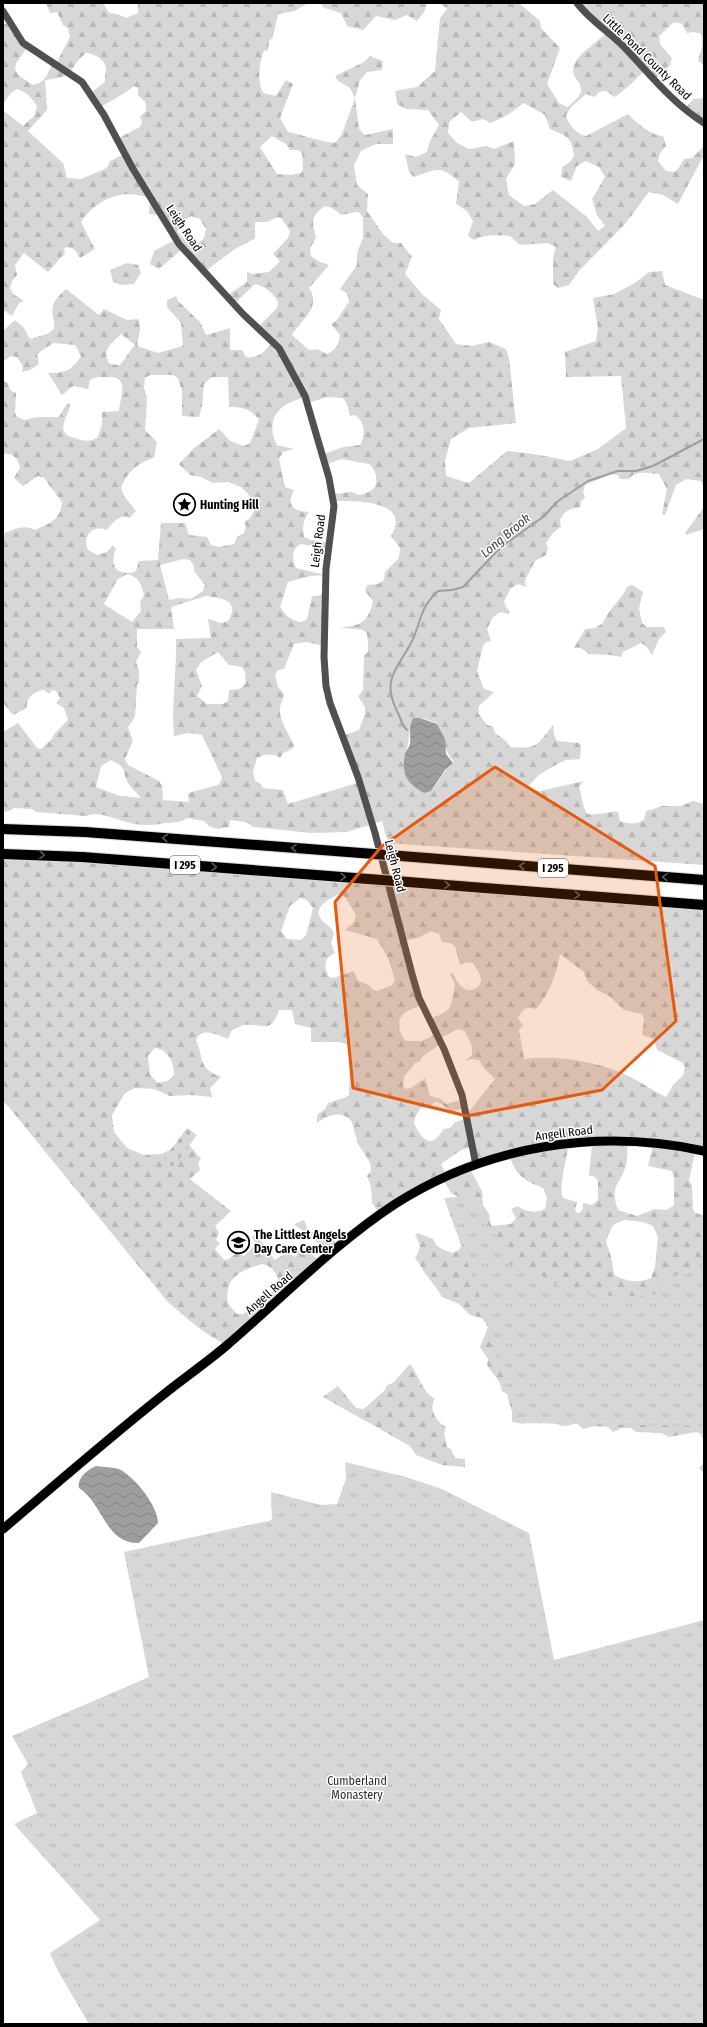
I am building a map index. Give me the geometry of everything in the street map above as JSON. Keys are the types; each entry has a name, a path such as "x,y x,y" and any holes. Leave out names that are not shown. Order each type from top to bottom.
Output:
{"highway":[{"name":"I 295","path":"3,828 85,832 704,880"},
{"name":"I 295","path":"3,854 89,858 704,905"}],"main road":[{"name":"Angell Road","path":"3,1529 164,1394 211,1359 359,1230 416,1191 476,1164 530,1149 584,1141 654,1142 704,1151"}],"street":[{"name":"Little Pond County Road","path":"576,3 623,47 676,102 704,123"},
{"name":"Leigh Road","path":"3,11 23,43 82,82 101,110 133,169 179,244 243,314 274,342 286,358 305,396 329,478 334,506 325,583 324,657 326,686 330,703 358,777 375,833 419,998 444,1049 462,1095 476,1164"}],"highlighted area":[{"path":"495,767 655,866 676,1021 602,1090 467,1116 353,1088 335,902 381,847"}],"green space":[{"path":"46,3 103,3 109,13 117,14 126,18 138,13 138,3 308,3 295,11 278,14 273,37 269,41 268,50 264,51 261,61 259,78 263,93 276,96 286,80 293,84 280,118 288,132 335,143 342,134 355,98 359,129 365,135 393,129 393,144 376,144 361,151 354,165 357,185 368,194 367,211 383,234 393,243 401,243 412,257 405,274 423,295 441,310 439,319 456,344 472,346 489,342 506,349 509,358 516,423 469,428 451,439 445,461 446,476 469,483 507,451 534,454 570,461 598,449 626,428 621,376 566,377 565,352 596,341 598,329 593,298 614,294 635,283 649,272 662,271 665,285 704,300 704,486 701,481 686,479 676,485 665,515 662,514 667,489 659,474 638,473 629,479 620,479 618,475 611,474 585,485 583,492 585,497 581,502 580,507 568,510 564,513 560,520 561,527 553,533 546,543 548,549 546,555 535,561 525,580 526,587 518,584 511,588 504,601 510,612 509,614 500,612 493,617 487,629 491,641 486,642 483,646 477,671 484,689 494,692 479,706 478,713 487,725 493,727 495,733 506,741 510,747 526,747 536,745 553,725 554,735 557,741 579,743 581,746 580,759 566,760 540,774 529,785 530,790 540,791 584,781 579,786 584,808 587,814 618,812 620,821 629,823 638,823 644,820 646,811 660,806 681,806 693,801 704,804 704,865 388,843 382,821 347,832 311,833 253,827 246,822 230,820 229,827 218,829 209,826 204,821 187,818 177,822 143,825 129,823 98,814 86,816 36,812 32,809 14,808 3,812 3,732 18,723 37,748 41,749 52,739 54,734 68,720 64,708 56,703 60,698 56,691 52,690 49,694 44,690 34,693 29,698 27,708 13,715 3,703 3,534 23,527 35,530 50,523 57,517 62,502 44,478 38,476 23,486 14,478 20,468 18,462 12,455 3,454 3,381 8,383 10,390 16,393 15,413 17,417 25,420 37,417 59,417 67,403 70,404 63,428 64,432 69,436 84,441 97,438 102,425 102,412 119,411 122,384 120,380 116,378 99,377 90,380 88,389 73,386 62,395 48,373 64,372 78,361 81,356 75,345 53,343 37,354 39,364 30,370 22,372 23,366 17,357 11,356 3,362 3,331 15,320 24,328 30,339 47,334 54,329 52,312 53,305 57,298 66,289 99,315 104,309 127,320 139,319 140,330 137,346 158,353 183,346 181,323 167,307 167,300 176,296 178,301 200,322 206,335 230,328 230,350 242,350 246,357 257,356 272,343 257,328 277,308 278,302 268,290 255,284 233,305 225,297 247,282 247,272 252,274 269,272 280,261 273,254 288,238 290,231 282,219 278,217 267,222 255,222 254,239 235,249 204,272 181,250 159,269 150,264 154,251 173,241 160,215 149,214 150,198 130,194 111,197 95,207 81,222 95,249 80,258 74,249 67,247 64,249 65,253 48,272 24,253 15,265 17,275 12,281 10,288 13,294 24,301 19,303 12,316 3,310 3,110 23,126 34,116 37,106 29,96 17,89 11,93 3,104 3,25 7,23 27,48 16,63 15,69 18,75 33,85 37,84 45,78 52,65 56,64 70,37 68,28 63,25 57,12 50,13","holes":["86,53 93,54 103,61 106,68 105,82 90,93 99,108 122,95 134,86 138,88 138,95 146,103 146,111 140,117 142,121 140,127 115,140 122,155 110,161 107,168 81,179 67,178 63,163 28,131 47,110 45,80 63,77 70,72","272,136 286,144 290,150 298,150 302,153 303,169 301,173 290,175 277,174 260,147","325,206 332,208 341,215 356,212 360,213 363,218 363,238 357,253 357,265 340,289 347,293 349,302 336,321 331,324 340,335 339,341 335,349 327,354 317,349 309,350 292,335 312,307 313,301 309,288 329,265 320,262 311,256 310,248 316,238 313,223 315,216","191,216 200,219 206,229 204,238 196,245 188,244 178,232 180,224","121,334 136,346 133,347 121,364 118,365 110,364 107,359 107,351 111,344","150,375 173,375 178,378 182,391 182,416 199,417 202,406 204,384 212,377 228,377 229,407 246,409 253,413 259,420 250,443 244,446 230,441 219,429 193,449 179,464 190,475 201,477 213,483 228,482 241,487 253,499 254,511 250,518 244,522 246,526 244,533 237,537 234,544 219,547 211,545 207,537 189,535 185,523 161,523 158,560 139,561 136,571 126,573 115,568 113,560 116,548 112,546 107,552 97,555 88,550 86,541 87,536 93,530 106,530 123,516 130,518 136,511 124,496 121,488 133,469 154,458 157,442 145,430 147,399 144,387 145,378","304,397 308,403 327,397 343,398 347,404 350,416 355,415 361,421 364,433 360,445 343,447 324,454 327,464 341,459 369,464 374,469 376,484 372,490 360,495 351,492 335,494 336,501 356,501 379,505 388,509 394,515 395,524 391,536 400,548 399,558 385,572 384,580 378,584 367,585 365,591 373,601 369,614 363,622 353,626 341,627 363,630 366,632 368,642 368,652 364,655 363,690 358,696 365,707 365,714 359,730 342,736 357,783 288,804 283,790 263,788 261,784 255,781 253,772 257,758 269,755 275,755 280,758 283,753 292,749 294,745 281,719 280,708 284,694 278,687 275,675 278,670 284,669 294,644 306,642 324,646 324,595 312,596 307,619 301,622 289,617 280,607 288,582 311,576 326,575 296,568 293,558 295,548 301,544 330,549 331,543 311,540 304,537 303,530 305,518 309,512 292,507 291,500 294,490 285,487 279,459 283,452 294,449 277,445 274,440 272,429 276,414 286,405","183,559 190,560 194,566 194,571 205,585 203,591 191,599 180,598 169,600 160,565","127,574 137,579 144,595 140,602 141,611 132,622 104,604 117,580","206,596 223,599 231,604 232,609 228,621 221,623 208,619 211,638 176,639 173,712 174,736 189,733 202,735 222,777 218,785 188,793 189,802 163,800 162,786 159,781 128,765 125,759 133,741 128,727 135,717 137,684 139,683 139,671 136,662 141,652 137,647 137,629 174,629 171,607","218,652 229,665 242,667 245,672 246,683 240,689 229,690 228,701 223,704 207,704 197,696 202,686 196,670 201,662","422,718 437,723 446,749 454,762 447,768 431,791 405,754 408,745 410,728 413,719","111,760 117,763 124,770 128,783 141,798 120,796 96,787 101,766"]},
{"path":"320,3 427,3 424,12 417,21 407,15 395,20 376,16 363,30 347,26 341,13 324,8"},
{"path":"440,3 519,3 540,21 541,28 560,48 547,84 559,103 567,107 576,99 581,89 573,71 576,61 605,34 576,3 704,3 704,66 698,60 702,43 700,33 687,33 682,24 674,22 659,36 660,44 672,58 670,65 653,81 643,72 615,97 606,91 599,92 595,97 586,94 571,107 566,115 573,128 582,135 586,136 628,114 649,131 663,136 666,146 660,153 658,161 666,171 674,172 678,169 684,159 692,158 704,146 704,155 678,204 663,195 649,192 625,224 579,271 569,285 558,288 553,284 553,257 556,247 548,243 520,245 510,236 495,235 474,240 468,236 473,221 467,211 456,204 459,182 447,173 437,170 414,177 409,172 405,154 416,157 427,152 430,141 439,125 428,110 406,109 397,104 395,91 417,87 435,71 440,18 447,9","holes":["524,103 545,115 550,129 568,138 572,145 574,156 570,162 562,167 561,177 571,181 577,166 586,161 599,167 605,177 592,199 597,215 605,226 598,231 587,217 553,190 535,204 524,206 509,195 506,179 515,164 514,141 494,149 486,146 469,149 457,143 448,133 449,122 461,112 472,122 483,119 491,123 509,114"]},
{"path":"370,56 383,61 382,70 367,72 360,80 355,98 350,88 338,81 335,76 364,62"},
{"path":"704,98 704,125 684,110 693,99"},
{"path":"127,263 138,265 141,273 134,284 121,285 113,282 110,270"},
{"path":"704,507 704,529 686,535 685,533"},
{"path":"632,585 643,592 639,608 642,623 647,627 664,627 666,632 659,639 652,655 646,646 641,643 623,652 621,657 589,654 581,648 574,648 585,629 595,628 603,623 608,613 627,587"},
{"path":"3,856 704,907 704,1152 695,1152 689,1181 692,1185 693,1209 695,1213 704,1215 704,1473 699,1468 703,1463 703,1440 701,1434 697,1432 669,1437 661,1433 636,1432 631,1428 622,1428 613,1432 608,1427 595,1426 583,1429 577,1423 564,1426 540,1419 535,1419 524,1424 512,1422 512,1412 507,1394 502,1391 500,1383 487,1365 488,1359 480,1347 488,1327 482,1318 470,1315 459,1304 442,1297 415,1258 419,1249 419,1244 415,1235 418,1233 433,1239 438,1247 444,1250 453,1253 459,1250 469,1235 464,1205 457,1196 451,1193 444,1180 381,1215 372,1203 371,1187 367,1176 371,1171 370,1163 356,1140 357,1139 351,1121 343,1115 334,1115 329,1116 317,1123 317,1115 325,1109 328,1103 349,1096 350,1052 347,1044 338,1042 311,1042 311,1028 295,1024 292,1010 279,1010 273,1023 266,1026 244,1025 232,1030 228,1039 206,1032 201,1033 198,1036 196,1040 203,1063 208,1070 221,1077 210,1088 212,1097 191,1095 170,1096 154,1089 135,1088 125,1093 112,1115 114,1132 127,1148 144,1155 161,1154 187,1142 201,1159 198,1162 200,1170 191,1178 191,1180 231,1211 215,1226 219,1233 216,1240 220,1243 215,1249 224,1260 229,1259 236,1253 244,1256 256,1244 252,1237 257,1234 266,1249 275,1247 270,1252 274,1260 287,1253 296,1257 301,1244 321,1263 227,1345 203,1331 167,1301 3,1100","holes":["340,894 345,897 356,915 354,922 345,930 377,939 388,958 395,980 392,985 377,991 372,989 369,985 358,981 354,971 333,978 329,977 325,966 329,957 335,953 331,943 334,933 319,916 319,911 323,904","300,898 307,900 313,908 306,935 301,940 287,939 281,931 290,906","431,931 439,934 442,942 450,943 455,946 460,965 467,962 473,963 481,978 481,983 479,986 472,990 468,990 459,984 453,973 450,974 455,984 450,1007 443,1013 429,1019 436,1034 422,1041 407,1041 403,1038 400,1031 399,1025 401,1017 407,1011 421,1006 402,941 418,938","560,954 584,972 587,981 597,990 609,996 624,1010 642,1014 644,1019 642,1035 654,1039 657,1050 683,1063 685,1068 683,1075 673,1085 666,1097 631,1077 602,1066 576,1060 550,1058 524,1059 519,1030 523,1025 518,1019 519,1016 524,1009 536,1009 545,997 555,976","458,1029 465,1031 472,1046 472,1055 465,1061 472,1059 479,1060 484,1068 495,1079 467,1114 466,1119 455,1122 450,1128 443,1129 439,1136 435,1140 431,1141 423,1138 414,1123 416,1115 421,1108 429,1107 435,1102 442,1104 450,1112 464,1108 461,1100 446,1104 441,1099 430,1096 425,1078 411,1088 406,1089 403,1086 404,1077 423,1056 439,1045 439,1039","155,1048 160,1049 167,1054 172,1062 174,1071 174,1075 168,1081 158,1083 150,1075 148,1056","628,1143 653,1145 648,1166 672,1171 674,1177 674,1205 667,1210 655,1209 637,1216 618,1210 615,1190 624,1172 627,1160","592,1145 589,1175 595,1177 598,1181 598,1200 592,1205 583,1203 583,1209 580,1213 577,1213 575,1210 577,1202 563,1198 562,1181 568,1146","473,1147 477,1165 510,1157 515,1169 522,1177 543,1188 547,1197 545,1209 531,1211 524,1210 518,1206 511,1209 516,1218 511,1224 491,1226 489,1214 483,1205 482,1191 470,1169 447,1177 441,1164 461,1150","624,1220 643,1222 653,1226 658,1237 655,1267 651,1278 641,1281 633,1281 615,1276 606,1242 613,1225","262,1264 270,1267 277,1275 280,1286 243,1314 237,1314 228,1303 228,1289 230,1283 237,1275"]},
{"path":"187,1128 197,1135 173,1167 163,1160"},
{"path":"468,1196 506,1250 511,1265 526,1266 559,1286 586,1293 622,1297 658,1294 666,1279 700,1266 704,1251 704,1426 517,1423 479,1295 444,1198"},
{"path":"304,1220 308,1230 317,1234 329,1235 340,1247 330,1256 318,1243 294,1224"},
{"path":"410,1364 424,1388 435,1399 432,1406 434,1414 439,1422 446,1427 444,1433 447,1447 451,1449 455,1458 465,1459 465,1467 442,1465 416,1455 410,1446 323,1397 338,1386 356,1408 364,1409 385,1390 387,1385 393,1383"},
{"name":"Cumberland Monastery","path":"345,1462 406,1477 442,1489 529,1533 554,1660 704,1620 704,2024 89,2024 58,1971 50,1953 100,1920 14,1824 37,1813 21,1772 28,1764 12,1736 149,1677 124,1552 272,1520 271,1492 321,1505 337,1504 346,1479"}],"water":[{"path":"413,718 420,718 437,724 445,739 446,754 453,763 445,770 431,791 424,793 409,782 404,767 405,754 410,744 410,728"},
{"path":"96,1466 121,1470 139,1486 150,1501 157,1516 158,1523 139,1543 128,1542 111,1530 94,1503 79,1488 83,1475"}],"waterway":[{"name":"Long Brook","path":"407,730 402,723 392,699 390,689 391,681 398,665 413,639 425,608 438,591 452,590 463,587 501,547 543,517 558,501 588,481 618,471 636,471 653,466 704,439"}],"place":[{"name":"Hunting Hill","path":"185,505"},
{"name":"The Littlest Angels Day Care Center","path":"239,1242"}]}
